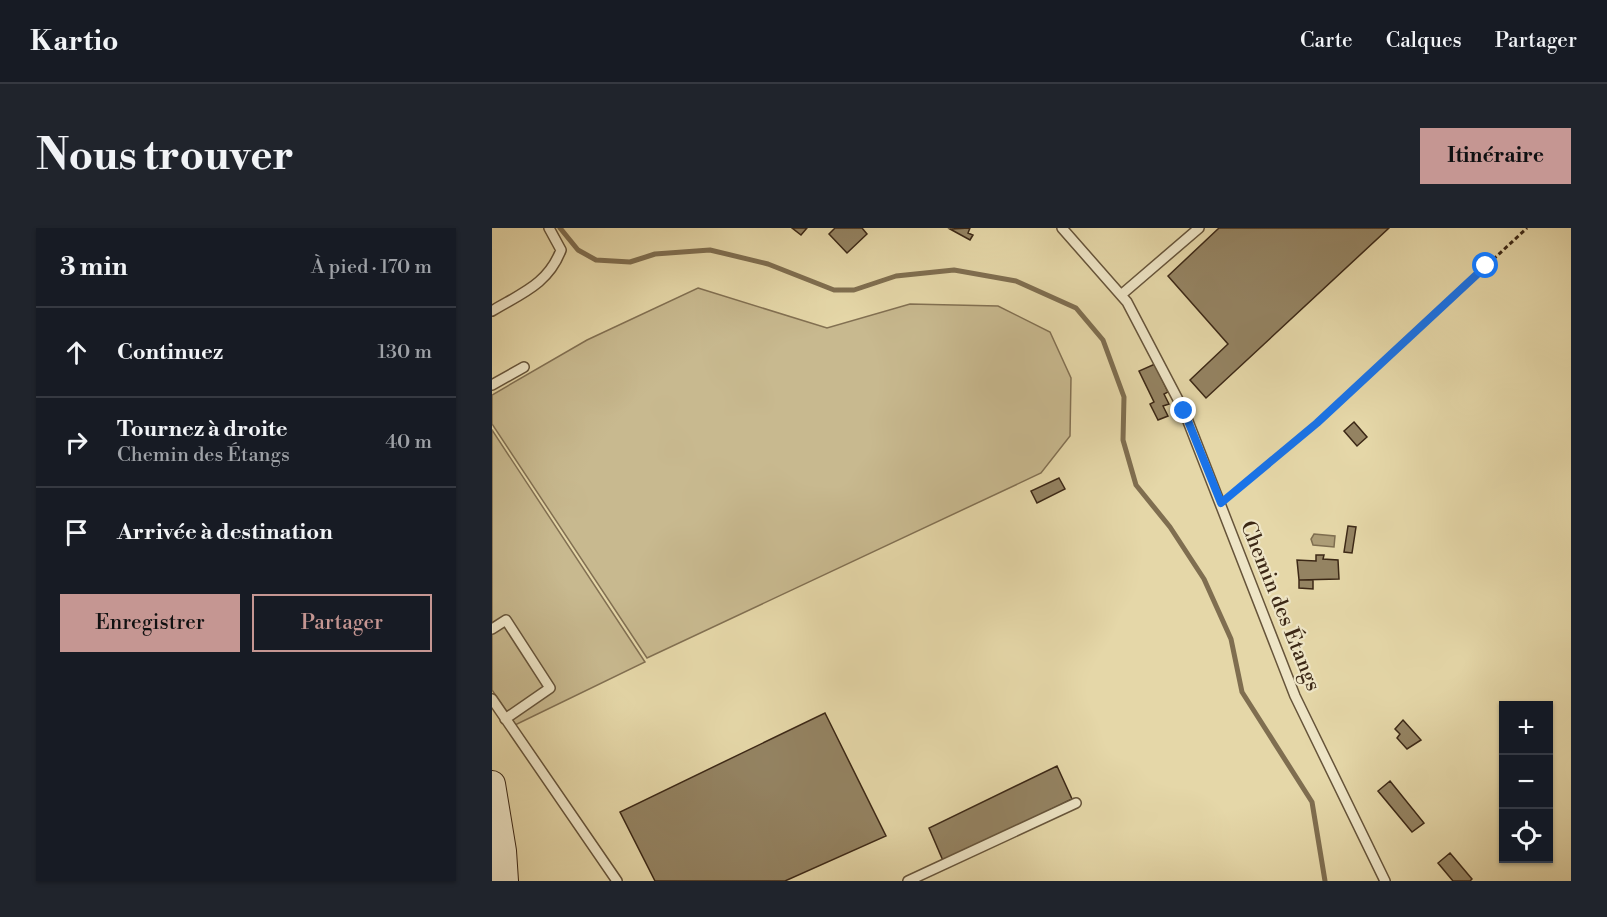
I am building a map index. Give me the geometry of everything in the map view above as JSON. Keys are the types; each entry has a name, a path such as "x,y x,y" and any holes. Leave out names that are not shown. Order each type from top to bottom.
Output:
{"main road":[{"path":"492,784 500,830 505,881"}],"lane":[{"path":"492,311 539,282 554,267 561,250 549,228"},
{"name":"Chemin des Étangs","path":"1062,228 1121,296 1184,411 1295,696 1385,881"},
{"path":"1121,296 1199,228"},
{"path":"492,385 524,368"},
{"path":"492,629 506,620 550,688 506,719"},
{"path":"492,699 617,881"},
{"path":"908,881 1076,803"}],"path":[{"path":"1221,503 1317,423 1527,228"}],"shaded area":[{"path":"698,288 827,328 910,304 998,306 1050,332 1071,378 1070,436 1041,473 647,658 492,424 492,395 587,340"},
{"path":"492,430 645,662 515,725 492,690"},
{"path":"1314,534 1335,536 1334,547 1313,545 1311,539"}],"building":[{"path":"792,228 807,228 801,235"},
{"path":"835,228 862,228 867,234 847,253 829,234"},
{"path":"970,228 968,233 973,235 970,240 950,229"},
{"path":"1219,228 1389,228 1206,398 1190,380 1228,344 1168,276"},
{"path":"1155,364 1168,392 1164,394 1169,404 1163,406 1168,416 1158,420 1150,404 1154,402 1139,371"},
{"path":"1354,422 1367,437 1357,446 1344,431"},
{"path":"1059,478 1065,489 1037,503 1031,491"},
{"path":"1348,526 1356,527 1352,553 1344,552"},
{"path":"1316,555 1324,555 1323,559 1338,560 1339,579 1299,580 1297,560 1316,561"},
{"path":"1299,580 1313,580 1313,589 1299,588"},
{"path":"825,713 886,836 785,881 655,881 620,812"},
{"path":"1403,720 1421,740 1407,749 1397,738 1400,734 1395,729"},
{"path":"1057,766 1072,799 944,863 929,828"},
{"path":"1390,781 1424,823 1412,832 1378,791"},
{"path":"1450,853 1472,879 1470,881 1453,881 1438,863"}],"waterway":[{"path":"560,228 578,250 596,260 630,262 655,254 710,250 768,264 834,290 854,290 896,276 954,270 1016,281 1076,308 1103,340 1124,397 1123,440 1136,485 1170,527 1204,579 1231,639 1242,692 1312,802 1325,881"}],"route":[{"path":"1184,411 1221,503 1317,423 1486,266"}]}
